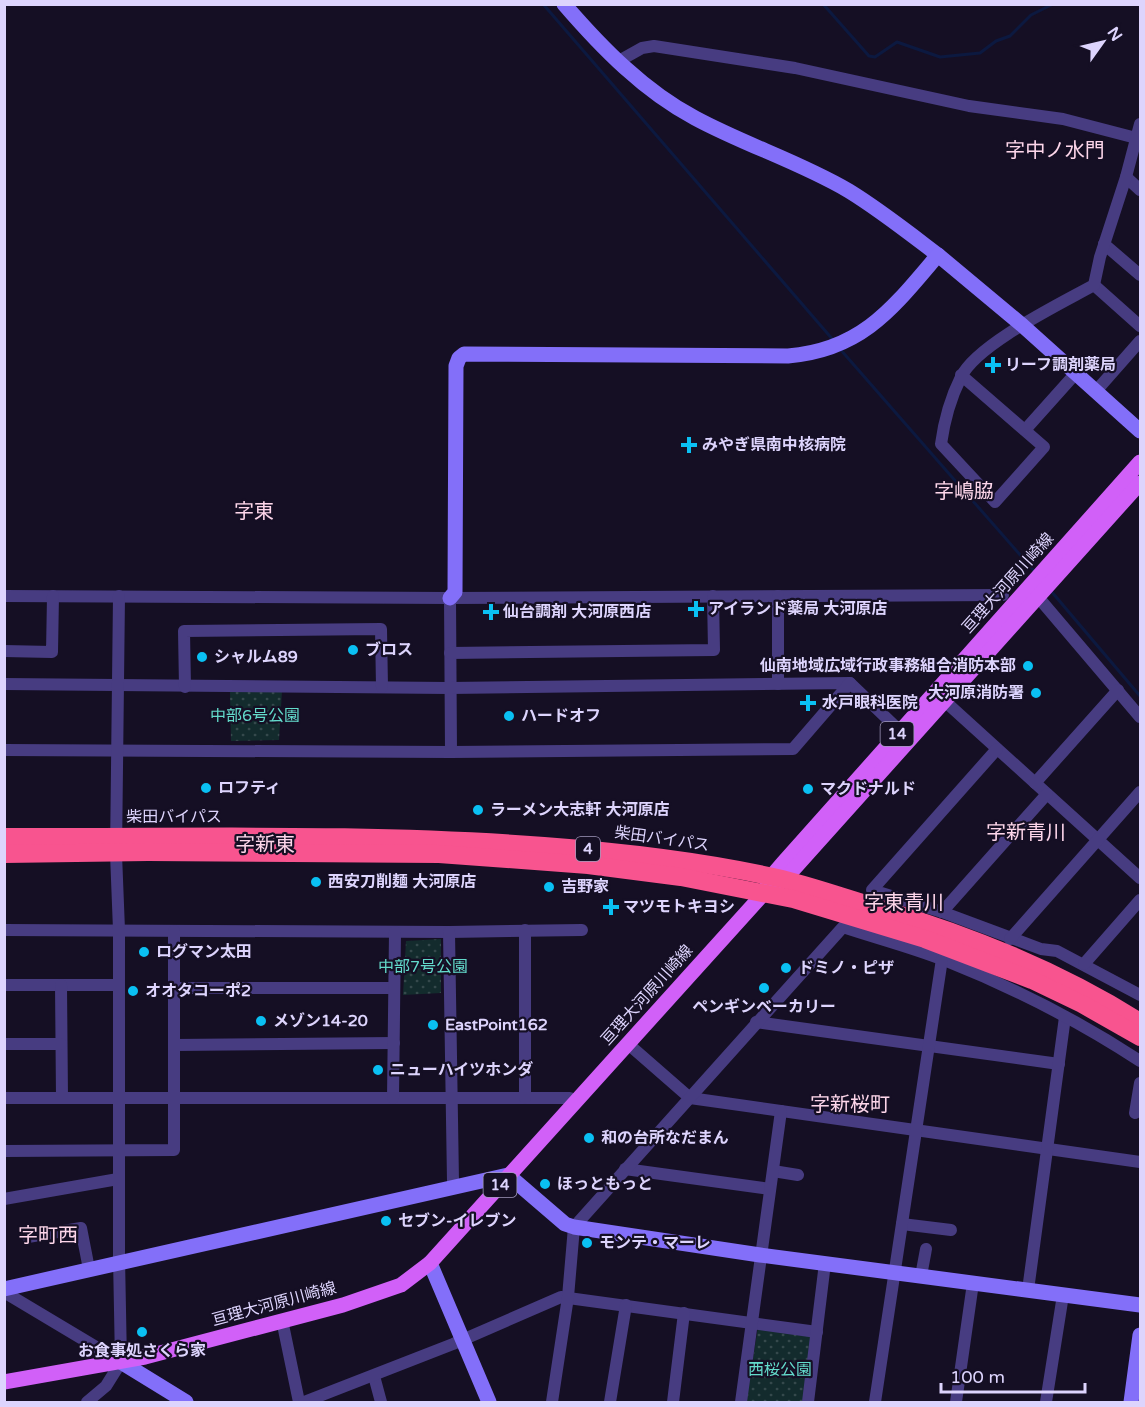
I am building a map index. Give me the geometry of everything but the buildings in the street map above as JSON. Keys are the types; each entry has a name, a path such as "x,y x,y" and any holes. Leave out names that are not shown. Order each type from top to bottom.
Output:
{"highway":[{"name":"柴田バイパス","path":"4,837 116,846"},
{"name":"柴田バイパス","path":"4,854 116,846 321,837 510,843 615,852 773,883 945,928 1047,971 1109,1002 1140,1022"},
{"name":"柴田バイパス","path":"773,883 793,899 955,950 1032,980 1082,1004 1140,1037"}],"main road":[{"name":"亘理大河原川崎線","path":"1042,584 1140,462"},
{"name":"亘理大河原川崎線","path":"4,1382 159,1354 282,1320 401,1285 430,1263 940,696 1042,584 1140,483"},
{"name":"亘理大河原川崎線","path":"773,883 900,731 940,696"}],"street":[{"path":"564,4 617,62 647,87 693,117 743,142 811,171 848,191 899,225 1022,325 1140,432"},
{"path":"617,62 642,48 654,46 795,68 969,106 1063,119 1139,139"},
{"path":"961,375 1044,447 995,502 941,444 961,375 976,358 1022,325 1094,285 1104,244 1139,139 1140,124"},
{"path":"1126,177 1140,190"},
{"path":"1104,244 1140,275"},
{"path":"451,752 450,598 455,592 456,366 459,358 464,354 529,353 788,356 812,354 849,341 880,317 938,255"},
{"path":"1094,285 1140,326"},
{"path":"1096,391 1140,341"},
{"path":"1025,430 1076,373"},
{"path":"1042,584 1140,717"},
{"path":"4,596 450,598 1003,595"},
{"path":"4,651 52,652 52,596"},
{"path":"87,1402 106,1386 121,1362 118,1179 119,930 116,846 118,596"},
{"path":"450,653 714,650 713,596"},
{"path":"778,596 778,684"},
{"path":"185,687 184,631 381,629 382,687"},
{"path":"4,684 449,688 850,683 900,731"},
{"path":"4,750 451,752 793,749 850,683"},
{"path":"1035,783 1118,690"},
{"path":"940,696 1140,878"},
{"path":"997,749 872,890 942,912 1010,939 1041,949 1057,951 1140,995"},
{"path":"1010,939 1140,792"},
{"path":"942,912 1047,794"},
{"path":"1084,964 1140,900"},
{"path":"552,1402 568,1297 574,1227 843,927 942,959 1065,1017 1140,1061"},
{"path":"4,930 395,932 582,930"},
{"path":"525,930 525,1098"},
{"path":"4,1151 174,1150 174,931"},
{"path":"393,1098 395,932"},
{"path":"449,932 453,1181 455,1187"},
{"path":"875,1402 942,959"},
{"path":"61,985 62,1098"},
{"path":"4,986 119,985"},
{"path":"174,987 394,988"},
{"path":"1028,1290 1065,1017"},
{"path":"756,1022 1059,1064"},
{"path":"174,1045 394,1043"},
{"path":"627,1043 690,1098 1140,1161"},
{"path":"4,1044 61,1044"},
{"path":"1136,1113 1140,1083"},
{"path":"4,1098 570,1098 574,1102"},
{"path":"741,1402 782,1111"},
{"path":"626,1170 770,1189"},
{"path":"773,1171 798,1175"},
{"path":"508,1175 565,1224 574,1227 760,1255 1140,1305"},
{"name":"14","path":"4,1289 508,1175"},
{"path":"4,1199 118,1179"},
{"path":"902,1224 951,1230"},
{"path":"28,1237 81,1228 89,1269"},
{"path":"921,1276 926,1249"},
{"path":"430,1263 489,1402"},
{"path":"808,1402 825,1263"},
{"path":"956,1402 973,1283"},
{"path":"4,1289 186,1402"},
{"path":"1046,1402 1063,1295"},
{"path":"304,1402 463,1340 561,1297 817,1332"},
{"path":"610,1402 626,1305"},
{"path":"673,1402 684,1313"},
{"path":"282,1320 298,1402"},
{"path":"1131,1402 1140,1335"},
{"path":"159,1354 153,1365 159,1385"},
{"path":"374,1376 381,1402"}],"green space":[{"name":"中部6号公園","path":"282,691 279,740 231,741 230,692"},
{"name":"中部7号公園","path":"441,939 441,993 403,995 406,941"},
{"name":"西桜公園","path":"758,1327 814,1337 804,1402 746,1402"}],"waterway":[{"path":"543,4 834,341"},
{"path":"823,4 869,56 875,57 897,42 940,57 980,53 996,41 1010,36 1031,15 1053,4"},
{"path":"840,349 1035,572"},
{"path":"1051,591 1140,696"}],"place":[{"name":"リーフ調剤薬局","path":"993,365"},
{"name":"みやぎ県南中核病院","path":"689,445"},
{"name":"アイランド薬局 大河原店","path":"696,609"},
{"name":"仙台調剤 大河原西店","path":"491,612"},
{"name":"ブロス","path":"353,650"},
{"name":"シャルム89","path":"202,657"},
{"name":"仙南地域広域行政事務組合消防本部","path":"1028,666"},
{"name":"大河原消防署","path":"1036,693"},
{"name":"水戸眼科医院","path":"808,703"},
{"name":"ハードオフ","path":"509,716"},
{"name":"ロフティ","path":"206,788"},
{"name":"マクドナルド","path":"808,789"},
{"name":"ラーメン大志軒 大河原店","path":"478,810"},
{"name":"西安刀削麺 大河原店","path":"316,882"},
{"name":"吉野家","path":"549,887"},
{"name":"マツモトキヨシ","path":"611,907"},
{"name":"ログマン太田","path":"144,952"},
{"name":"ドミノ・ピザ","path":"786,968"},
{"name":"ペンギンベーカリー","path":"764,988"},
{"name":"オオタコーポ2","path":"133,991"},
{"name":"メゾン14-20","path":"261,1021"},
{"name":"EastPoint162","path":"433,1025"},
{"name":"ニューハイツホンダ","path":"378,1070"},
{"name":"和の台所なだまん","path":"589,1138"},
{"name":"ほっともっと","path":"545,1184"},
{"name":"セブン-イレブン","path":"386,1221"},
{"name":"モンテ・マーレ","path":"587,1243"},
{"name":"お食事処さくら家","path":"142,1332"}],"district":[{"name":"字中ノ水門","path":"1055,151"},
{"name":"字嶋脇","path":"964,492"},
{"name":"字東","path":"254,512"},
{"name":"字新青川","path":"1026,833"},
{"name":"字新東","path":"265,845"},
{"name":"字東青川","path":"904,903"},
{"name":"字新桜町","path":"850,1105"},
{"name":"字町西","path":"48,1236"}]}
